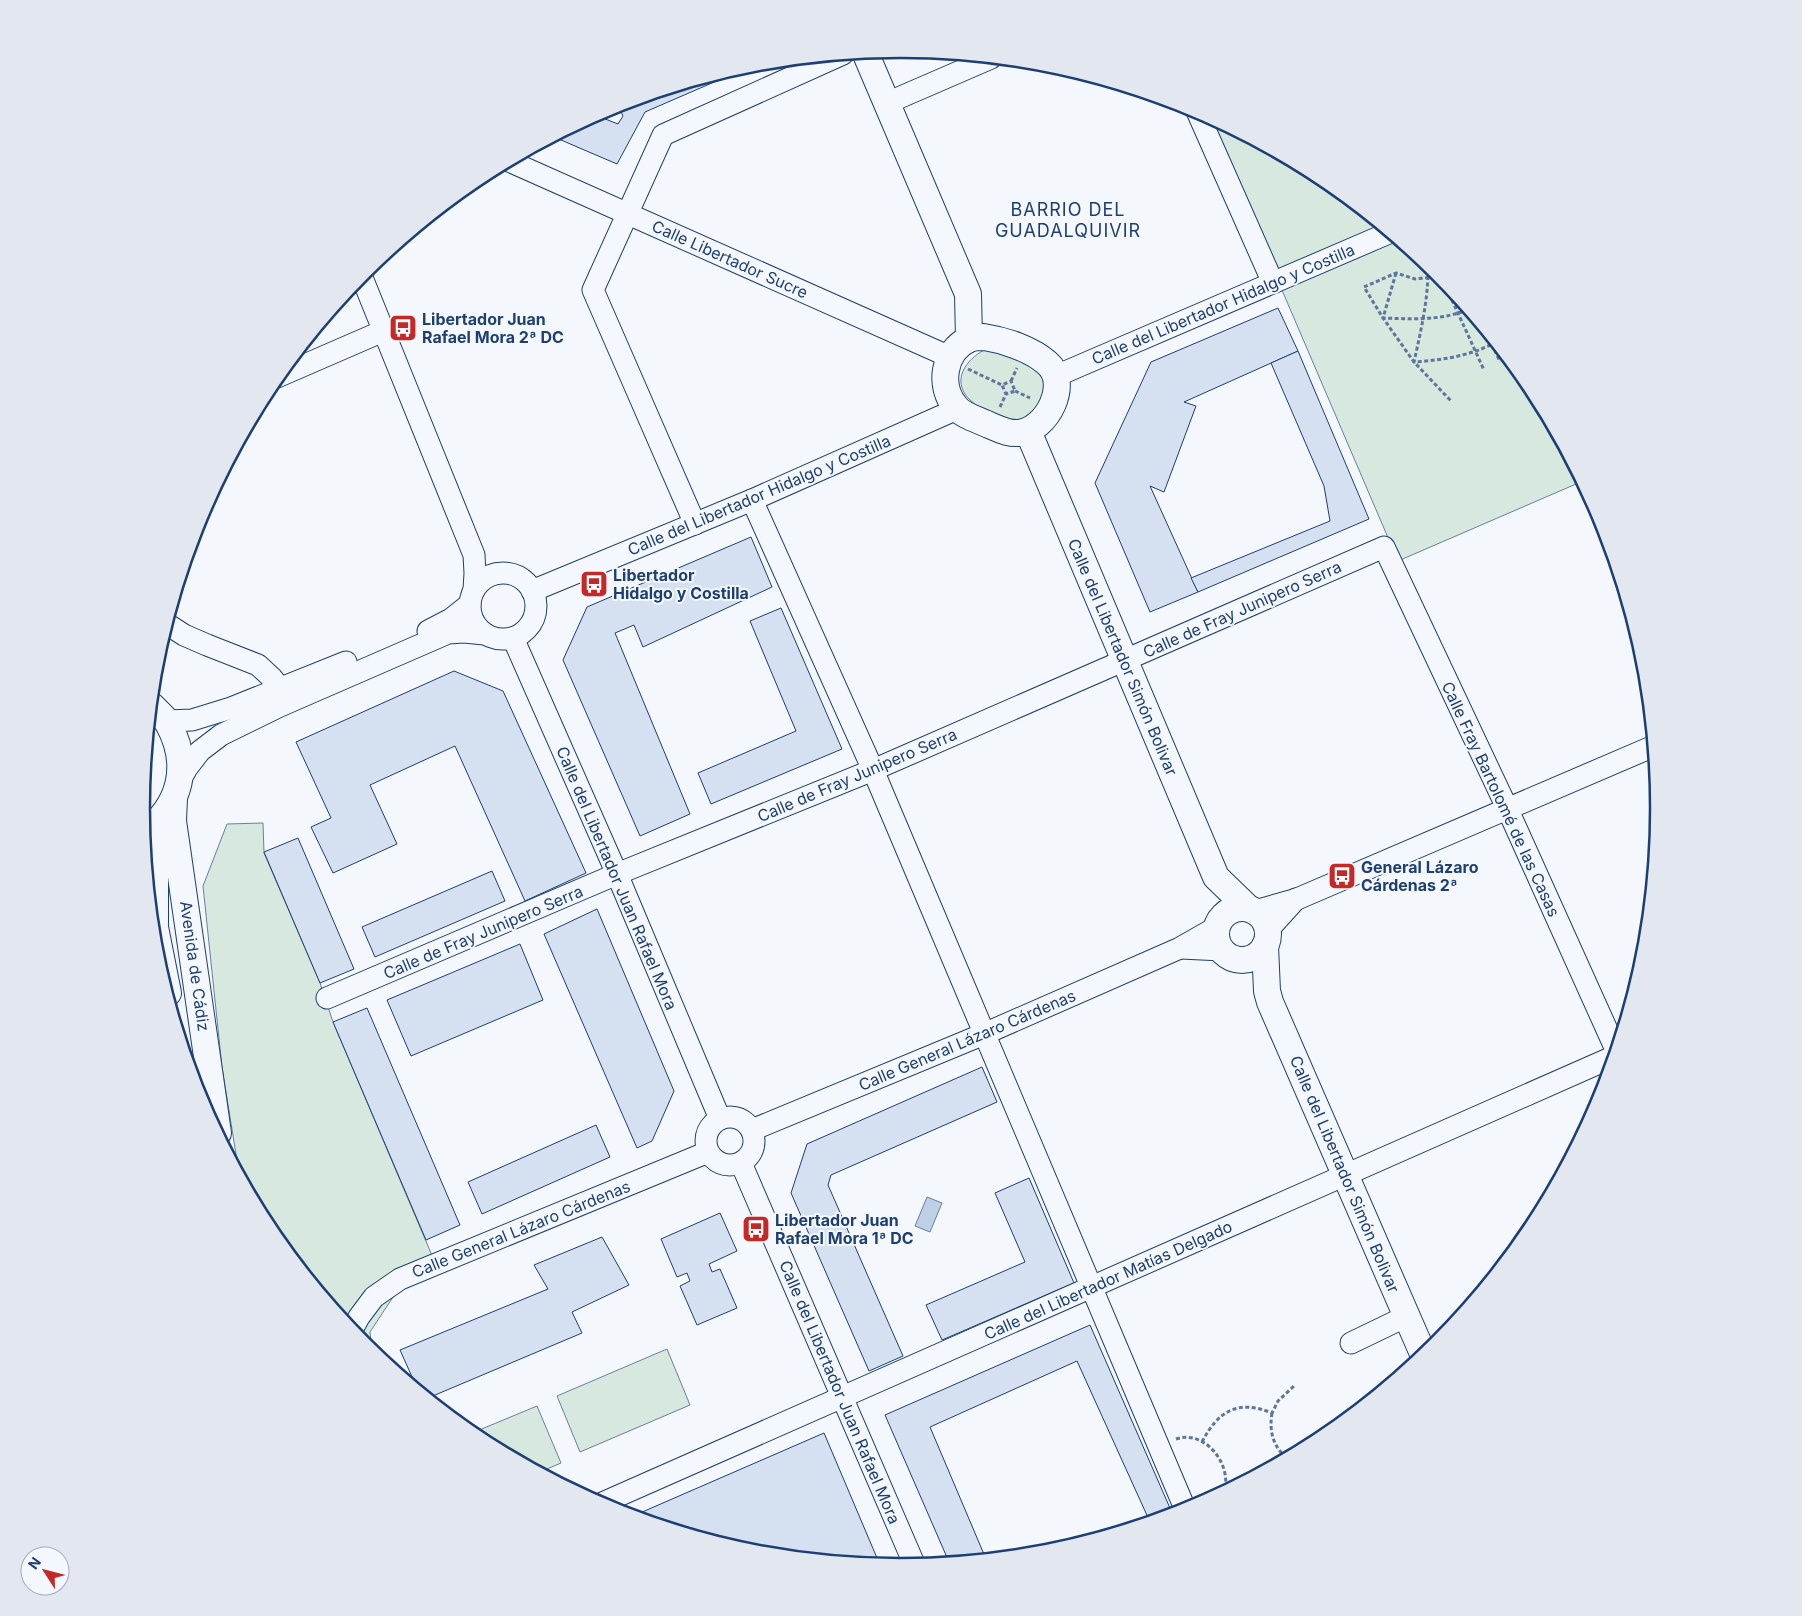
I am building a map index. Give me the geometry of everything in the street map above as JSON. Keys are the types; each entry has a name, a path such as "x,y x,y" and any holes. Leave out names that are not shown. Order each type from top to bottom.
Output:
{"main road":[{"path":"868,59 968,294 969,338"},
{"path":"984,337 998,339 1025,350 1048,364 1056,376 1056,396 1049,413 1038,425 1028,431 1006,432 957,409 946,393 944,375 957,362 959,346 969,338 984,337"},
{"name":"Calle del Libertador Simón Bolivar","path":"1028,431 1216,877 1259,924 1266,991"},
{"name":"Avenida de Cádiz","path":"159,714 177,744 180,764 173,821 215,1110"},
{"path":"151,828 177,790"},
{"name":"Avenida de Cádiz","path":"151,828 155,836 154,881"},
{"name":"Calle del Libertador Simón Bolivar","path":"1220,882 1224,939 1266,991 1421,1349"},
{"path":"1240,907 1259,924 1260,953 1253,958 1245,960 1224,939 1225,914 1240,907"}],"street":[{"path":"695,524 593,290 663,135 826,62"},
{"path":"887,103 981,62"},
{"path":"1201,121 1273,283"},
{"name":"Calle Libertador Sucre","path":"516,164 957,362"},
{"name":"Calle del Libertador Hidalgo y Costilla","path":"1056,376 1385,235"},
{"path":"364,283 474,555 473,621 484,634"},
{"path":"291,372 383,331"},
{"name":"Calle del Libertador Hidalgo y Costilla","path":"532,591 752,500 957,409"},
{"path":"752,500 873,770 1183,1503"},
{"name":"Calle de Fray Junipero Serra","path":"328,998 617,874 873,770 1384,546"},
{"name":"Calle Fray Bartolomé de las Casas","path":"1384,546 1508,810 1613,1044"},
{"path":"177,790 187,768 200,751 221,735 280,706 448,633 484,634 504,640 514,638 524,632 531,624 536,613 536,602 527,583 519,577 486,567 474,555"},
{"path":"159,714 192,720 231,708 430,630 451,619 472,597 481,582 490,576 501,573"},
{"path":"173,627 207,645 258,666 280,688"},
{"name":"Calle del Libertador Juan Rafael Mora","path":"514,638 617,874 720,1119"},
{"path":"1259,924 1297,899 1649,748"},
{"name":"Calle General Lázaro Cárdenas","path":"752,1130 984,1034 1180,948 1224,939"},
{"name":"Calle del Libertador Matías Delgado","path":"610,1499 1608,1059"},
{"path":"735,1117 742,1120 752,1130 754,1145 752,1153 741,1163 726,1165 719,1162 708,1152 706,1137 709,1130 720,1119 735,1117"},
{"name":"Calle General Lázaro Cárdenas","path":"356,1323 374,1297 400,1279 708,1152"},
{"name":"Calle del Libertador Juan Rafael Mora","path":"741,1163 911,1558"},
{"path":"1351,1343 1407,1316"}],"path":[{"path":"1383,318 1396,273"},
{"path":"1432,277 1415,279 1396,273 1364,287 1414,362 1451,401"},
{"path":"1414,362 1424,319 1429,274"},
{"path":"1451,298 1484,370"},
{"path":"1383,318 1424,319 1464,312"},
{"path":"1414,362 1444,360 1491,344"},
{"path":"1497,352 1500,362"},
{"path":"957,362 1002,385 1006,394 1015,391 1011,381 1002,385"},
{"path":"1282,1454 1278,1450 1272,1436 1270,1424 1272,1413 1278,1401 1294,1386"},
{"path":"1202,1442 1215,1420 1224,1414 1247,1407 1260,1408 1272,1413"},
{"path":"1158,1445 1180,1438 1192,1438 1202,1442 1217,1453 1225,1467 1226,1484"}],"shaded area":[{"path":"1211,125 1276,158 1318,184 1396,244 1432,277 1496,351 1525,391 1551,433 1577,483 1398,561"},
{"path":"984,350 997,350 1041,373 1046,385 1043,404 1025,419 1012,420 985,410 972,402 964,392 961,385 963,371 977,354"},
{"path":"263,823 264,853 320,983 333,1022 439,1272 397,1291 370,1332 371,1340 306,1265 277,1225 236,1155 222,1067 203,886 227,824"},
{"path":"667,1349 690,1405 580,1452 557,1396"},
{"path":"537,1406 561,1463 547,1469 481,1429"}],"water":[{"path":"927,1197 942,1203 930,1232 915,1226"}],"building":[{"path":"717,81 645,112 617,164 560,140 605,119 618,124 623,116 621,112 660,97"},
{"path":"1278,308 1298,351 1184,402 1196,406 1164,492 1150,486 1198,592 1150,612 1095,483 1151,362"},
{"path":"1298,351 1369,519 1198,592 1191,578 1330,521 1324,486 1271,363"},
{"path":"751,537 772,587 643,647 634,625 615,633 690,814 640,836 563,660 587,607"},
{"path":"781,608 842,749 711,804 698,773 796,731 750,621"},
{"path":"454,671 503,691 586,873 525,901 455,746 370,785 397,844 333,873 311,827 331,818 296,742"},
{"path":"298,838 354,969 320,983 264,852"},
{"path":"492,871 505,901 375,957 362,927"},
{"path":"597,909 674,1091 652,1141 637,1148 544,934"},
{"path":"520,944 543,1000 411,1056 387,1000"},
{"path":"367,1008 460,1225 426,1240 333,1022"},
{"path":"982,1067 997,1102 831,1175 828,1185 903,1356 869,1371 791,1193 807,1144"},
{"path":"596,1125 610,1157 482,1214 468,1182"},
{"path":"1029,1178 1074,1283 942,1340 926,1305 1025,1262 995,1193"},
{"path":"720,1213 737,1251 709,1264 712,1272 720,1269 737,1308 697,1325 680,1286 690,1281 687,1273 677,1277 661,1239"},
{"path":"602,1237 629,1285 572,1312 582,1333 435,1395 412,1377 400,1350 548,1289 534,1265"},
{"path":"1090,1325 1170,1508 1148,1517 1077,1361 930,1427 984,1554 947,1557 885,1415"},
{"path":"824,1433 877,1558 803,1552 755,1544 707,1533 642,1512"}],"place":[{"name":"Libertador Juan Rafael Mora 2ª DC","path":"403,328"},
{"name":"Libertador Hidalgo y Costilla","path":"594,584"},
{"name":"General Lázaro Cárdenas 2ª","path":"1342,876"},
{"name":"Libertador Juan Rafael Mora 1ª DC","path":"756,1229"}],"district":[{"name":"BARRIO DEL GUADALQUIVIR","path":"1068,220"}]}
